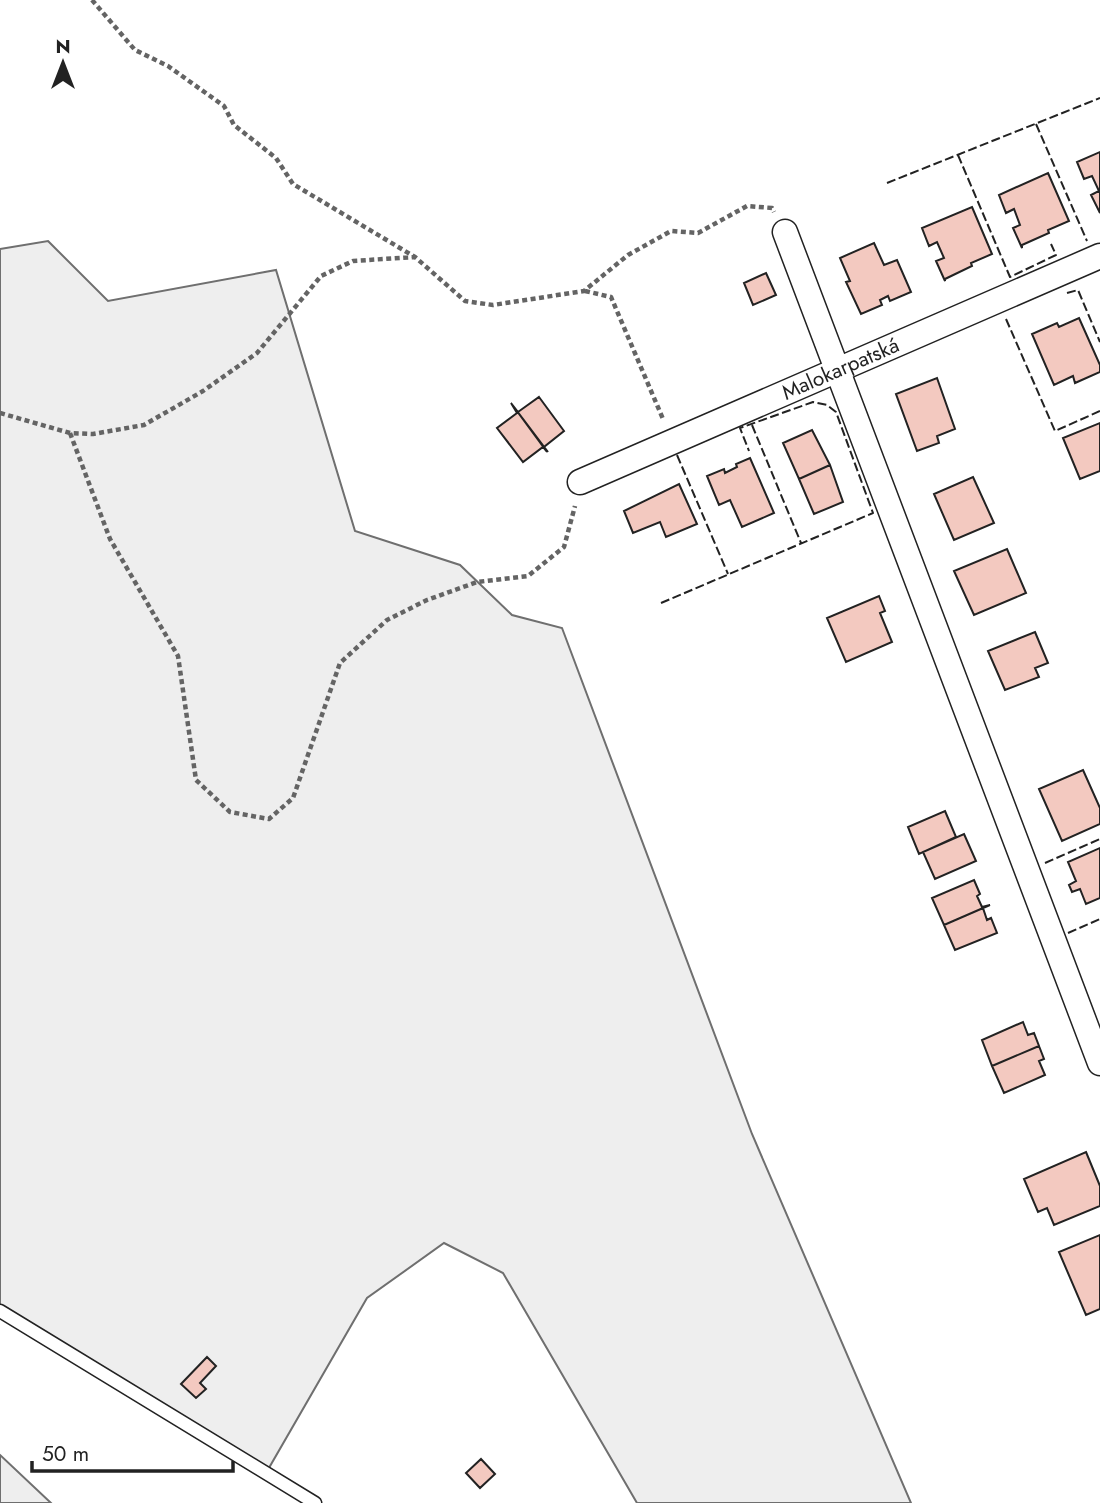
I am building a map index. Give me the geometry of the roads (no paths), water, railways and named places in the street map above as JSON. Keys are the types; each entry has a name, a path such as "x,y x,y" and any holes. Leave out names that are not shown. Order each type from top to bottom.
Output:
{"street":[{"path":"785,232 1100,1063"},
{"name":"Malokarpatská","path":"580,482 1100,256"}],"lane":[{"path":"0,1311 315,1503"}]}
